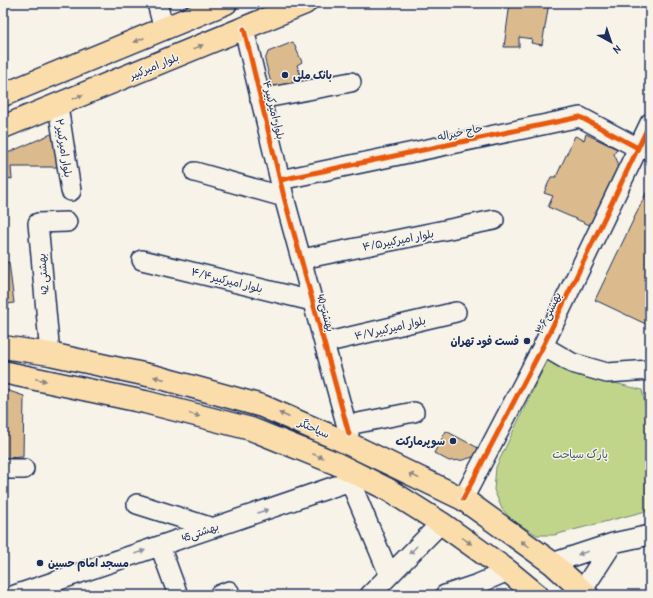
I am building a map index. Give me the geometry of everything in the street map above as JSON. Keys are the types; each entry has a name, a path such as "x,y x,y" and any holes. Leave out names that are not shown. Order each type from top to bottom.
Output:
{"main road":[{"path":"3,94 164,30 226,3"},
{"name":"بلوار امیرکبیر","path":"7,127 305,3"},
{"name":"سیاحتگر","path":"6,345 157,377 262,406 345,442 463,499 552,563 585,593"},
{"path":"3,372 145,402 251,429 335,463 356,479 387,489 441,523 508,571 537,595"}],"street":[{"path":"157,3 164,30"},
{"name":"۴بلوار امیرکبیر","path":"244,29 282,188"},
{"path":"260,98 351,82"},
{"name":"۲بلوار امیرکبیر","path":"58,106 71,191"},
{"name":"حاج خیراله","path":"282,188 580,118 646,134"},
{"name":"بهشتی۳۶","path":"463,499 543,346 646,134"},
{"path":"195,172 282,188"},
{"name":"40بهشتی","path":"282,188 348,429 414,412"},
{"name":"بلوار امیرکبیر۴/۵","path":"302,259 494,220"},
{"name":"42 بهشتی","path":"50,354 38,223 67,222"},
{"name":"بلوار امیرکبیر۴/۴","path":"142,260 312,301"},
{"name":"بلوار امیرکبیر۴/۷","path":"324,343 456,312"},
{"path":"543,346 572,363 607,373 650,370"},
{"path":"3,469 24,469"},
{"path":"356,479 389,574"},
{"name":"بهشتی45","path":"15,595 356,479"},
{"path":"137,504 213,528"},
{"path":"370,595 389,574 441,523"},
{"path":"552,563 613,543 650,535"},
{"path":"585,593 613,543"},
{"path":"160,546 178,595"},
{"path":"445,595 479,589 508,571"}],"green space":[{"name":"پارک سیاحت","path":"548,359 607,381 642,390 650,428 650,510 554,535 537,535 512,520 502,509 494,490 496,467"}],"building":[{"path":"510,3 549,3 542,45 531,43 532,39 519,37 519,47 504,47"},
{"name":"بانک ملی","path":"293,42 302,62 297,65 304,85 273,91 265,60 268,52"},
{"path":"58,131 62,167 11,167 12,179 3,177 3,155"},
{"path":"586,134 617,149 614,154 619,165 592,226 548,207 553,196 544,193 551,177 556,177 575,136 584,140"},
{"path":"650,185 650,326 595,300"},
{"path":"9,262 14,303 8,304 8,309 3,310 3,263"},
{"path":"3,389 24,396 23,457 3,458"},
{"name":"سوپرمارکت","path":"446,431 482,450 479,455 463,460 449,461 434,453"}],"cycle path":[{"path":"244,29 284,197 349,434"},
{"path":"280,180 580,117 638,148"},
{"path":"463,499 543,346 650,123"}],"place":[{"name":"بانک ملی","path":"285,75"},
{"name":"فست فود تهران","path":"527,341"},
{"name":"سوپرمارکت","path":"453,441"},
{"name":"مسجد امام حسین","path":"40,563"}]}
